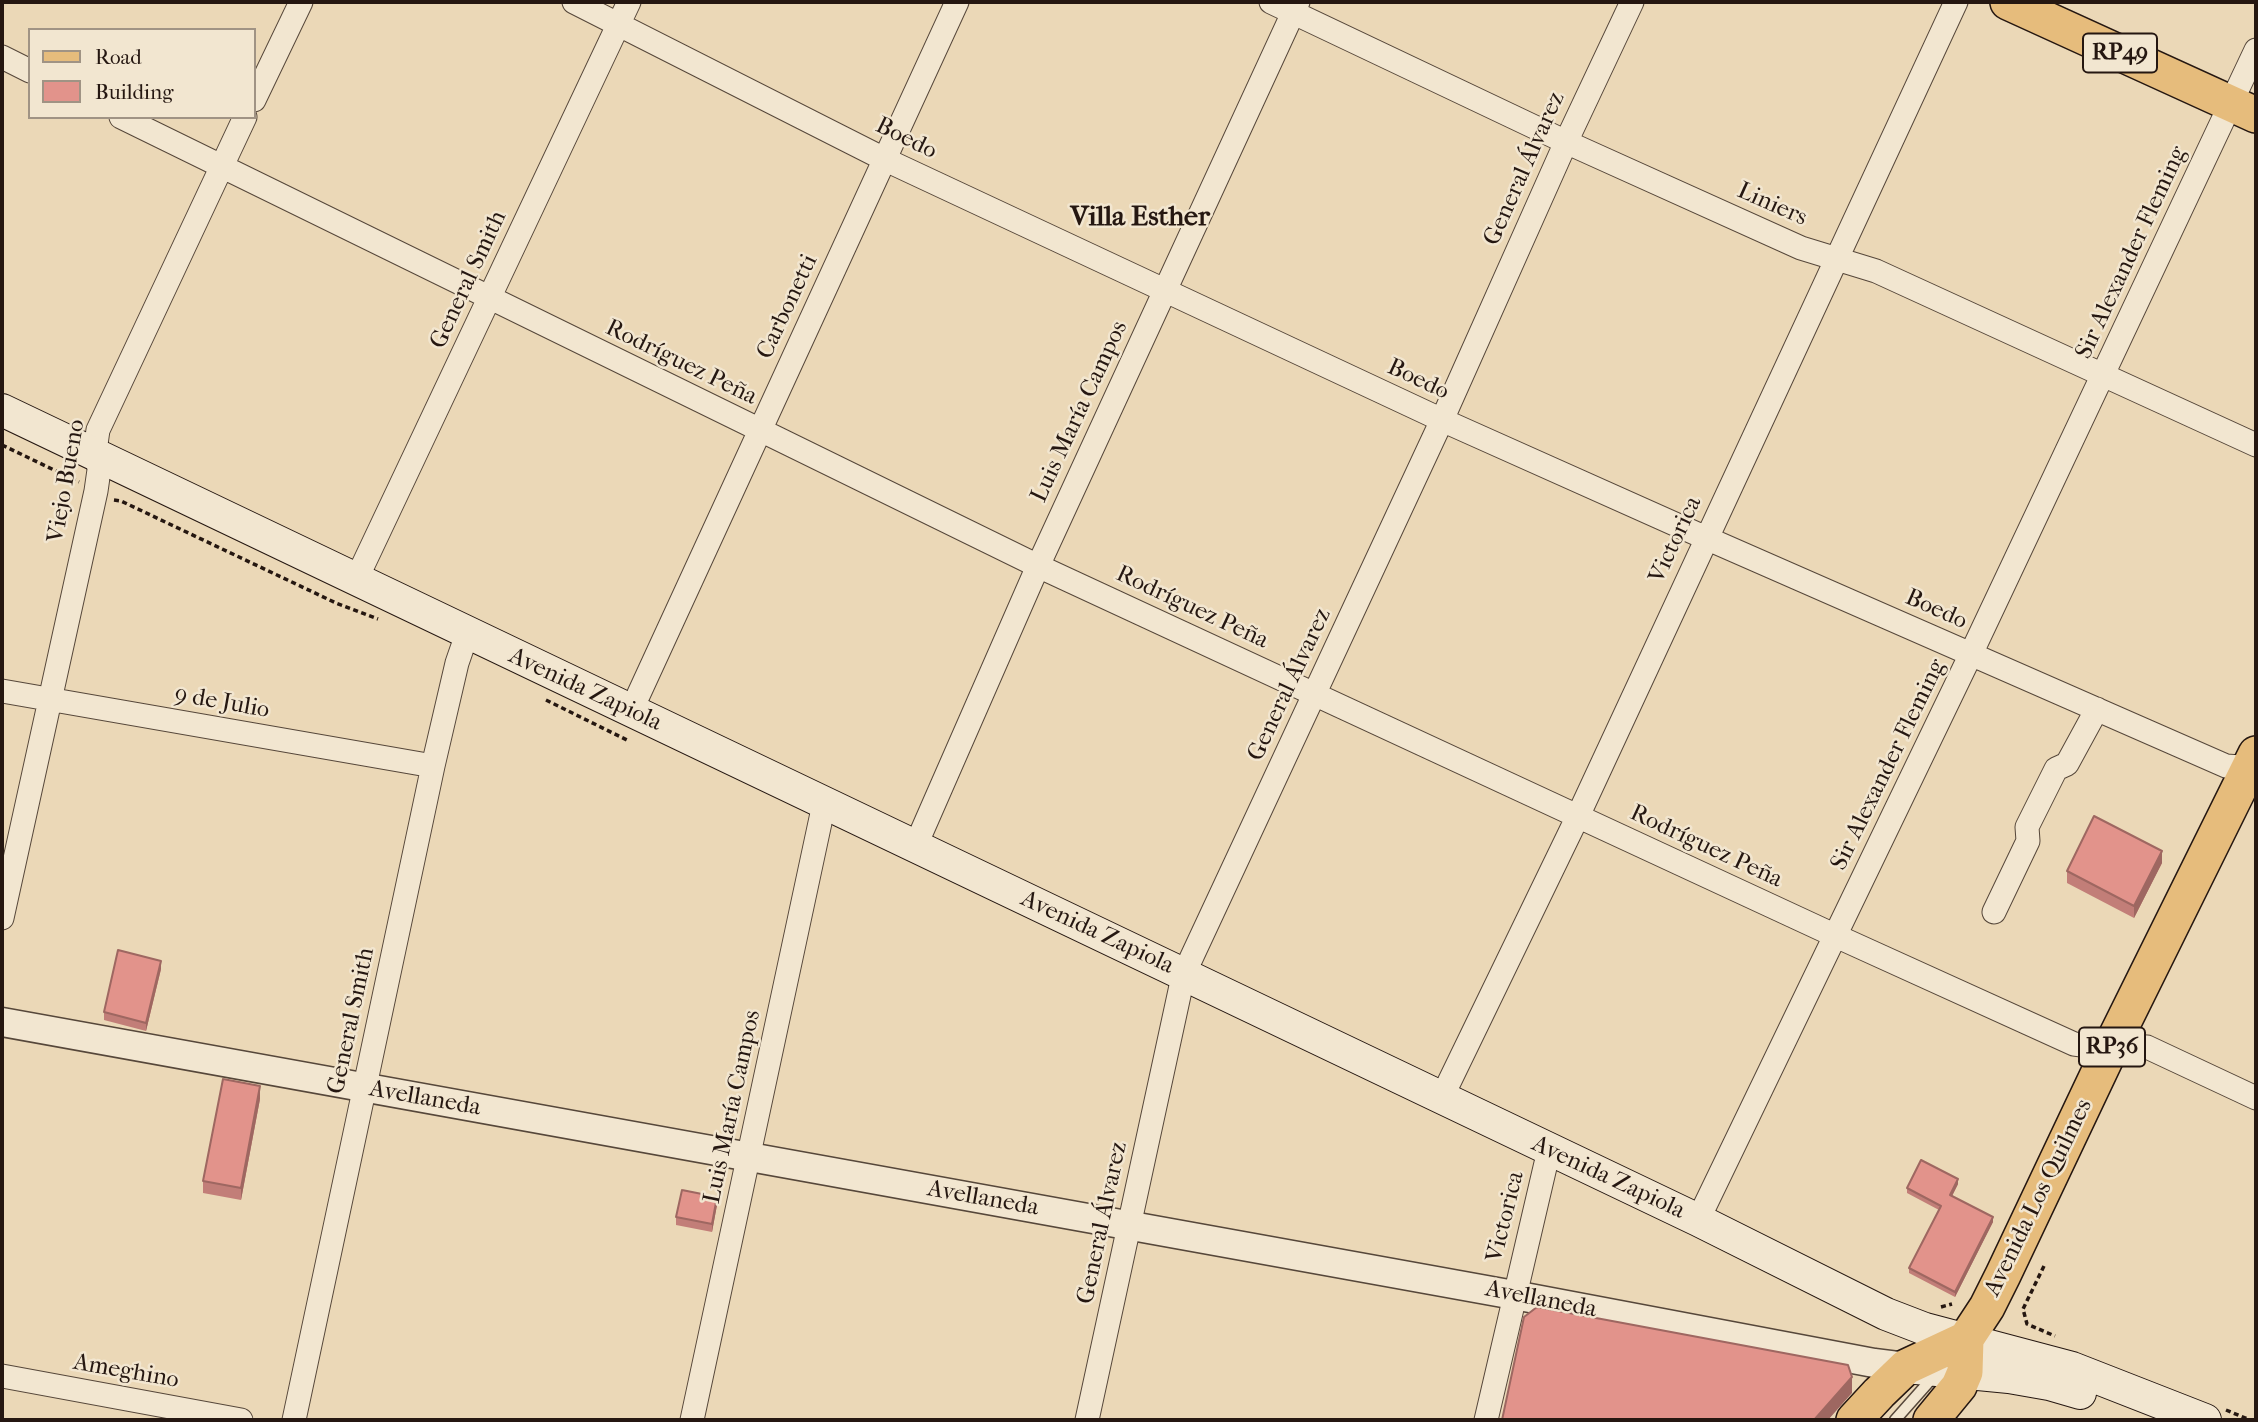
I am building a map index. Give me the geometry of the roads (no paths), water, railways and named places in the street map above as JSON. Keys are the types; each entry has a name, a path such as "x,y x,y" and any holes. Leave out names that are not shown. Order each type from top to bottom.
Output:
{"main road":[{"name":"RP49","path":"2008,2 2246,99"},
{"name":"RP49","path":"2058,2 2246,99"},
{"name":"Avenida Zapiola","path":"2,410 467,634 630,726 824,804 1698,1220 1894,1318 1925,1329 1936,1366"},
{"name":"Avenida Los Quilmes","path":"1854,1420 1879,1392 1936,1366 1987,1307 2112,1045 2254,763"},
{"name":"Avenida Zapiola","path":"1936,1366 2072,1368 2215,1415"},
{"name":"Avenida Zapiola","path":"1936,1366 2049,1384 2096,1398 2153,1420"},
{"name":"Avenida Los Quilmes","path":"1931,1420 1952,1396 1936,1366"}],"street":[{"path":"256,96 301,2"},
{"name":"Boedo","path":"574,2 886,160 1442,420 2227,766 2254,763"},
{"name":"General Smith","path":"356,580 629,2"},
{"name":"Carbonetti","path":"630,726 760,431 957,2"},
{"name":"Liniers","path":"1270,2 1296,7 1566,142 1801,248 1876,271 2256,445"},
{"name":"General Álvarez","path":"1087,1420 1184,975 1442,420 1566,142 1632,2"},
{"name":"Victorica","path":"1441,1099 1578,816 1956,2"},
{"name":"Luis María Campos","path":"915,847 1038,566 1296,7"},
{"name":"Sir Alexander Fleming","path":"1698,1220 2103,376 2246,99 2256,50"},
{"path":"2,57 28,70"},
{"name":"Rodríguez Peña","path":"125,119 1038,566 1836,936 2074,1044 2147,1047 2256,1098"},
{"name":"Viejo Bueno","path":"2,918 96,491 99,470 96,444 102,420 244,119"},
{"name":"General Smith","path":"294,1420 433,766 457,663 467,634"},
{"name":"9 de Julio","path":"2,691 433,766"},
{"path":"1994,912 2028,841 2027,827 2056,769 2067,764 2097,709"},
{"name":"Luis María Campos","path":"692,1420 824,804"},
{"name":"Avellaneda","path":"2,1022 1130,1225 1874,1363 1936,1366"},
{"name":"Victorica","path":"1486,1420 1549,1150"},
{"name":"Ameghino","path":"2,1376 241,1420"}],"lane":[{"path":"1895,1420 1936,1366"}],"district":[{"name":"Villa Esther","path":"1140,218"}]}
